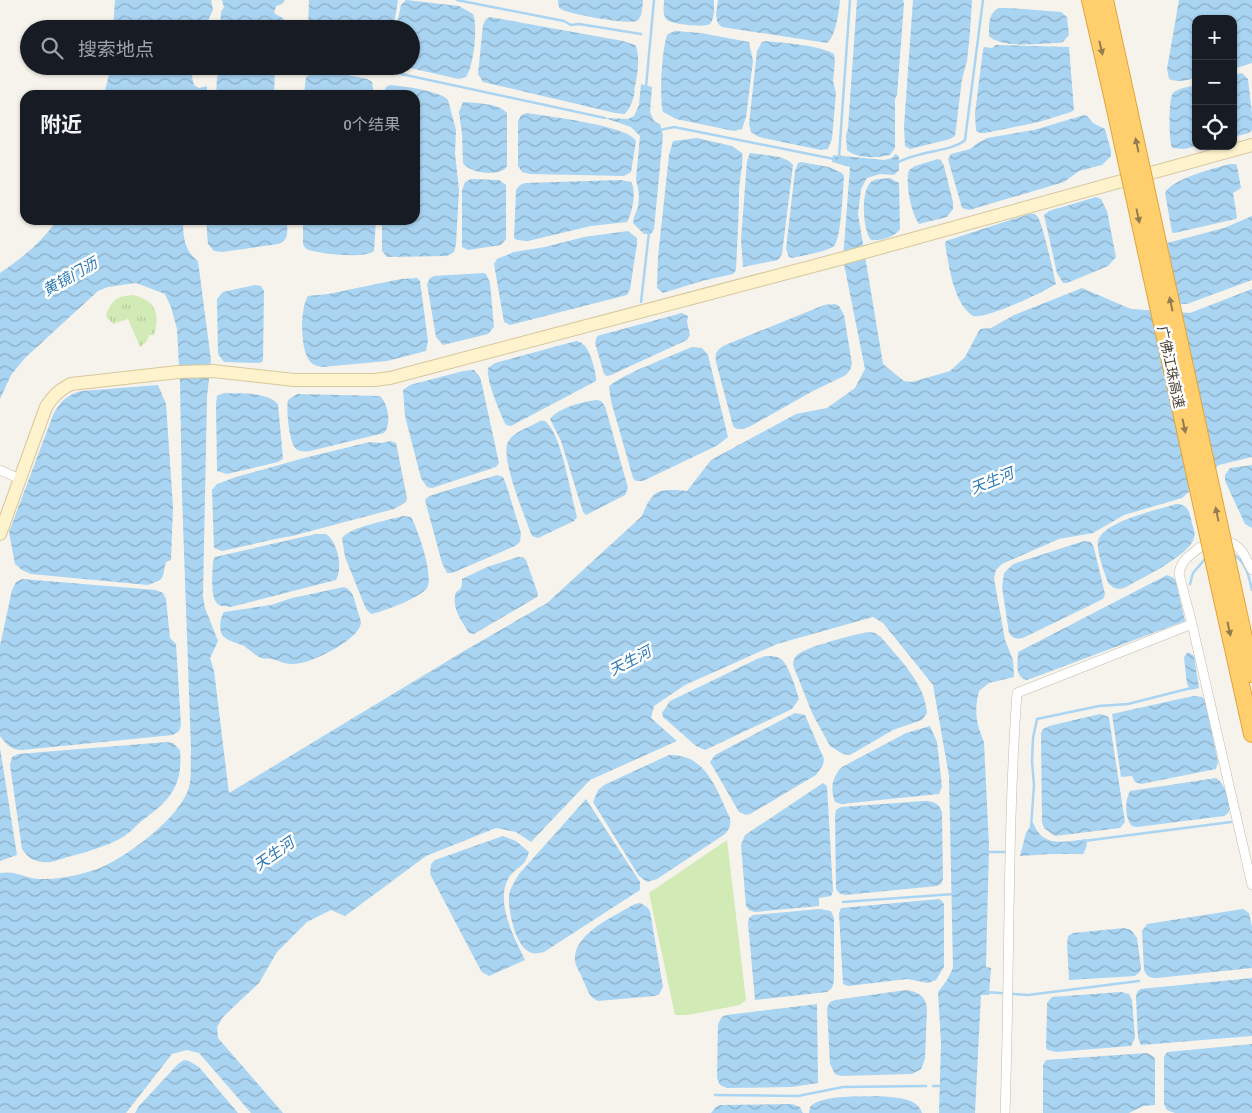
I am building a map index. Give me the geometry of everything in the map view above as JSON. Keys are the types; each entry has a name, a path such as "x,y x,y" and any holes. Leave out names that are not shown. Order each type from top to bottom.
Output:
{"highway":[{"name":"广佛江珠高速","path":"1090,0 1120,98"},
{"name":"广佛江珠高速","path":"1105,0 1120,98 1225,580 1252,734"},
{"name":"广佛江珠高速","path":"1225,580 1252,674"}],"street":[{"path":"0,534 46,407 60,389 71,384 178,372 213,371 294,380 374,380 390,378 877,248 1252,145"},
{"path":"0,470 20,479"},
{"path":"1252,570 1242,552 1236,546 1227,541 1216,540 1206,543 1179,567 1179,574 1252,885"},
{"path":"1005,1113 1008,1037 1009,860 1017,693 1192,624"}],"green space":[{"path":"133,295 147,300 151,304 157,321 154,335 149,335 147,341 140,347 128,319 113,324 106,316 115,300 123,296"},
{"path":"727,840 746,1000 740,1005 688,1015 675,1015 649,893"}],"water":[{"path":"115,0 211,0 213,10 208,20 114,20"},
{"path":"222,0 285,0 282,4 276,6 274,13 284,20 221,20 221,12 224,7"},
{"path":"309,0 398,1 395,20 308,20"},
{"path":"406,0 459,6 473,14 475,27 474,46 469,72 466,77 459,79 420,70 420,20 398,20 401,5"},
{"path":"558,0 643,0 642,12 638,20 623,22 568,12 560,8"},
{"path":"664,0 714,0 712,22 702,26 675,23 667,20 664,16"},
{"path":"718,0 840,0 835,29 827,43 722,27 717,22"},
{"path":"857,0 903,0 904,4 897,95 895,99 895,148 890,155 885,156 861,156 847,150 846,136"},
{"path":"913,0 972,0 967,61 962,79 955,136 910,149 905,146 904,126"},
{"path":"1179,0 1252,0 1252,63 1237,68 1237,15 1192,15 1192,79 1179,81 1169,79 1167,69"},
{"path":"999,8 1061,12 1067,17 1069,35 1063,42 1058,43 1012,44 995,40 989,36 989,24 991,16"},
{"path":"490,17 623,41 635,45 638,61 635,91 625,114 483,82 478,74 483,25 486,19"},
{"path":"675,31 701,33 749,42 753,61 746,117 742,129 734,131 676,119 663,112 661,85 664,48 668,34"},
{"path":"762,42 811,46 834,54 833,81 836,93 832,139 828,149 821,150 759,137 751,132 749,124 757,51"},
{"path":"996,45 1069,47 1074,110 1039,122 985,133 976,131 975,113 983,50 984,47 992,48"},
{"path":"1242,73 1248,79 1252,130 1249,133 1237,136 1237,105 1237,74"},
{"path":"109,75 192,75 194,85 199,88 207,86 207,90 105,90"},
{"path":"219,75 275,75 274,90 216,90"},
{"path":"309,75 348,75 367,79 372,82 373,90 305,90 306,77"},
{"path":"641,84 652,87 650,112 654,121 660,124 663,135 654,229 651,234 644,234 633,223 638,207 639,194 636,179 640,136 631,127 605,118 628,119 634,116 639,105"},
{"path":"390,85 412,88 438,94 448,100 456,130 455,153 459,190 456,244 454,252 447,256 387,257 382,251 382,225 420,225 420,90 385,90"},
{"path":"1192,86 1192,147 1185,149 1172,148 1170,137 1171,97 1173,93"},
{"path":"463,102 493,105 507,113 507,166 504,170 492,173 478,172 463,163 459,112"},
{"path":"527,113 604,126 630,136 636,141 631,172 624,176 530,174 522,172 518,166 518,122 521,115"},
{"path":"1084,115 1093,123 1105,129 1111,156 1102,165 1079,171 1064,182 969,210 962,208 948,159 951,154 970,149 987,138 1034,130"},
{"path":"697,138 732,146 742,153 736,270 733,274 663,293 657,288 658,257 669,155 673,141"},
{"path":"750,153 780,157 793,165 782,254 778,260 743,267 741,240 747,161"},
{"path":"896,154 899,157 899,170 894,175 880,174 867,178 861,189 858,214 883,364 904,381 912,382 950,371 965,357 980,329 991,328 1014,315 1082,288 1131,309 1190,313 1252,289 1252,457 1219,465 1182,498 1124,515 1093,533 1059,539 1002,564 996,570 994,578 1005,640 1013,660 1014,677 989,683 979,691 976,711 979,729 984,742 989,846 986,967 991,968 989,995 981,995 975,1113 939,1113 941,1043 938,992 953,968 949,776 933,685 883,623 873,617 777,644 685,685 654,706 651,718 677,741 590,780 531,842 516,832 496,828 426,856 345,916 331,910 307,922 277,952 259,983 223,1017 217,1027 218,1038 283,1113 251,1113 199,1053 187,1050 172,1054 126,1113 0,1113 0,873 6,872 36,879 63,878 100,868 125,854 165,823 184,799 190,783 191,749 180,382 177,329 171,307 165,294 136,283 108,287 98,291 25,358 11,375 0,399 0,273 31,249 53,225 183,225 187,248 198,261 211,360 207,397 203,596 205,608 218,641 210,658 214,671 229,793 547,603 642,516 650,500 658,492 670,490 687,491 711,460 796,414 827,408 855,388 865,369 843,259 850,167 832,162 833,155 884,160 892,158"},
{"path":"938,159 941,160 944,166 953,209 947,217 919,224 909,198 909,170 915,166"},
{"path":"798,163 829,167 842,173 844,176 841,213 834,246 792,258 789,257 786,249 795,171"},
{"path":"1230,164 1236,164 1237,166 1241,188 1233,193 1236,219 1172,232 1165,193 1169,188 1194,175"},
{"path":"890,178 899,183 900,229 887,238 871,240 866,228 865,194 871,182"},
{"path":"471,179 499,180 506,185 506,239 501,245 468,250 462,247 462,190 465,182"},
{"path":"621,180 631,182 634,191 631,214 627,222 591,226 528,241 514,238 516,190 520,185 525,183"},
{"path":"1096,197 1101,199 1107,211 1116,257 1108,266 1063,283 1057,273 1044,215 1049,211"},
{"path":"1029,214 1035,214 1039,220 1056,284 1002,310 973,316 966,310 956,293 948,262 946,241"},
{"path":"1252,216 1252,280 1187,304 1180,304 1167,243 1224,228"},
{"path":"206,225 287,225 286,237 278,244 222,252 214,251 208,244"},
{"path":"303,225 376,225 374,251 369,253 361,255 331,254 306,249 303,244"},
{"path":"628,231 637,238 637,244 630,289 627,295 510,325 504,322 494,264 497,259 514,252 545,247 584,237"},
{"path":"484,273 490,283 494,327 488,334 443,345 436,337 427,284 430,278 434,276"},
{"path":"417,278 420,281 428,341 426,351 387,361 322,367 310,362 304,347 302,328 305,302 308,296 328,294 401,279"},
{"path":"255,285 261,286 264,291 263,361 260,363 224,362 218,354 217,299 223,292"},
{"path":"835,304 839,306 844,315 852,364 846,375 749,427 735,428 716,362 717,351 723,346 824,305"},
{"path":"682,313 688,316 687,322 690,335 687,340 611,375 607,376 604,374 595,343 597,336"},
{"path":"576,341 583,344 589,352 596,381 511,426 506,425 491,388 488,368 495,363"},
{"path":"692,347 702,348 708,355 728,437 716,446 643,481 636,481 633,478 611,401 609,387 634,372"},
{"path":"474,370 480,377 499,463 496,467 432,488 427,487 421,478 405,416 403,390 410,385 463,371"},
{"path":"158,385 166,404 173,507 171,560 166,562 162,578 148,585 31,574 22,570 15,564 9,532 58,406 68,396 77,392"},
{"path":"224,393 260,395 278,404 283,459 278,462 227,474 217,471 216,404 217,396"},
{"path":"297,394 380,396 383,399 388,414 388,425 384,433 310,451 298,450 295,448 291,438 287,410 288,400"},
{"path":"597,400 601,401 605,406 628,488 625,495 586,515 583,512 561,441 550,419 565,408"},
{"path":"540,421 547,423 552,430 562,453 577,517 574,521 538,538 532,536 518,499 507,460 506,449 510,438"},
{"path":"390,441 396,443 407,498 406,502 394,509 292,536 222,551 214,548 212,490 217,484 304,458 370,442 382,443"},
{"path":"1252,465 1252,528 1245,524 1225,481 1225,475 1230,468"},
{"path":"497,475 503,477 506,484 521,533 520,542 515,546 452,573 447,573 442,563 425,500 429,496"},
{"path":"1176,504 1185,506 1189,513 1195,533 1190,545 1174,559 1124,588 1117,589 1108,583 1098,551 1098,541 1102,534 1120,522 1132,517"},
{"path":"403,516 411,517 421,542 427,563 429,582 424,592 418,596 371,614 366,609 345,557 342,538 361,527"},
{"path":"316,534 326,534 334,543 339,562 336,580 231,607 220,606 216,602 212,585 213,561 215,557"},
{"path":"1084,541 1091,542 1094,548 1105,594 1103,599 1025,637 1018,639 1012,637 1009,633 1002,587 1004,573 1013,564"},
{"path":"523,557 526,560 538,594 537,597 474,634 469,633 460,619 455,603 456,592 461,587 462,579 487,567"},
{"path":"1167,575 1174,578 1176,582 1185,621 1027,680 1020,676 1018,672 1018,652"},
{"path":"22,579 156,590 163,593 166,599 170,638 176,644 181,725 179,731 173,735 22,750 12,748 7,744 0,736 0,646 12,590 16,582"},
{"path":"344,587 350,591 355,601 361,622 358,630 343,644 312,660 292,664 261,658 242,645 222,635 220,628 224,612 271,605 292,598"},
{"path":"868,632 875,633 881,637 910,672 922,692 927,713 922,720 893,730 850,755 843,754 830,746 812,713 793,662 797,655 811,648"},
{"path":"1188,652 1194,656 1199,688 1191,690 1187,684 1184,657"},
{"path":"766,656 781,659 789,672 799,699 792,709 705,750 696,746 663,717 662,713 670,701"},
{"path":"1193,696 1202,697 1205,700 1218,762 1216,769 1141,784 1135,782 1132,776 1121,777 1112,714"},
{"path":"795,713 805,715 824,759 823,765 816,775 750,814 746,815 739,812 710,762 715,755"},
{"path":"1100,714 1109,718 1125,822 1120,828 1055,836 1044,828 1042,822 1041,733 1043,729 1049,726"},
{"path":"930,726 937,742 942,787 939,794 841,804 835,802 833,783 842,767 906,733"},
{"path":"173,743 180,750 177,783 161,806 126,835 97,848 51,862 34,860 25,853 22,849 10,765 12,757 18,754"},
{"path":"0,748 17,855 0,861"},
{"path":"669,755 682,756 692,760 701,767 720,796 730,818 730,825 725,834 657,879 647,882 639,876 593,802 598,790 604,785"},
{"path":"1216,778 1224,787 1230,805 1230,810 1224,816 1137,827 1132,826 1129,822 1126,809 1130,791"},
{"path":"823,783 827,786 833,891 831,896 819,898 819,906 755,912 749,910 746,906 741,845 745,835"},
{"path":"586,799 640,882 640,890 544,952 532,953 523,947 513,926 509,902 510,890 519,874"},
{"path":"924,801 935,803 942,812 943,879 941,884 937,886 845,895 839,893 836,889 836,810 841,807"},
{"path":"1033,822 1042,836 1048,840 1062,842 1086,839 1087,843 1083,854 1020,856 1026,833"},
{"path":"503,836 516,841 529,852 522,865 508,879 504,899 508,921 525,960 489,976 480,969 430,874 431,864 435,860"},
{"path":"939,899 944,904 944,967 936,980 928,983 907,979 848,986 843,984 839,913 841,908"},
{"path":"640,903 650,911 663,987 659,994 655,996 595,1000 590,995 575,961 576,951 580,942 597,926"},
{"path":"820,909 831,911 834,918 834,981 832,988 827,992 755,1000 749,918 753,915"},
{"path":"1243,909 1249,913 1252,927 1252,968 1157,978 1146,974 1144,970 1142,931 1147,924"},
{"path":"1124,928 1131,930 1137,938 1140,972 1135,976 1069,980 1068,936 1073,933"},
{"path":"1252,978 1252,1036 1141,1045 1138,1038 1136,997 1140,989"},
{"path":"906,990 923,997 927,1008 925,1059 921,1069 912,1074 841,1076 835,1074 830,1064 827,1008 830,1002"},
{"path":"1121,992 1129,994 1132,1000 1135,1038 1131,1046 1056,1052 1046,1048 1047,1003 1052,997"},
{"path":"817,1004 818,1083 792,1087 727,1088 720,1085 717,1078 718,1024 722,1017"},
{"path":"1252,1044 1252,1113 1175,1113 1167,1110 1164,1104 1164,1057 1167,1052"},
{"path":"1147,1053 1155,1059 1155,1105 1143,1106 1129,1113 1043,1113 1043,1065 1046,1060"},
{"path":"184,1060 199,1067 238,1113 135,1113 139,1106"},
{"path":"878,1096 910,1101 919,1107 922,1113 809,1113 810,1107 823,1100 842,1097"},
{"path":"792,1104 800,1107 803,1113 711,1113 720,1105"}],"waterway":[{"path":"457,0 564,21 571,25 579,24 641,34"},
{"path":"646,87 654,0"},
{"path":"839,157 850,0"},
{"path":"897,163 914,156 952,147 965,140 983,0"},
{"path":"406,75 605,118"},
{"path":"660,130 674,127 834,159"},
{"path":"641,302 649,232"},
{"path":"1232,554 1241,560 1244,565 1252,590"},
{"path":"1190,584 1193,573 1206,558"},
{"path":"1031,827 1034,785 1033,738 1037,719 1099,706 1128,704 1191,688"},
{"path":"1084,841 1231,822"},
{"path":"988,852 1008,852"},
{"path":"843,902 954,894"},
{"path":"986,992 1028,995 1139,981"},
{"path":"715,1095 798,1096 843,1087 926,1086"},
{"path":"933,1086 941,1086"}],"water label":[{"name":"黄镜门沥","path":"70,277"},
{"name":"天生河","path":"992,481"},
{"name":"天生河","path":"630,661"},
{"name":"天生河","path":"274,854"}]}
